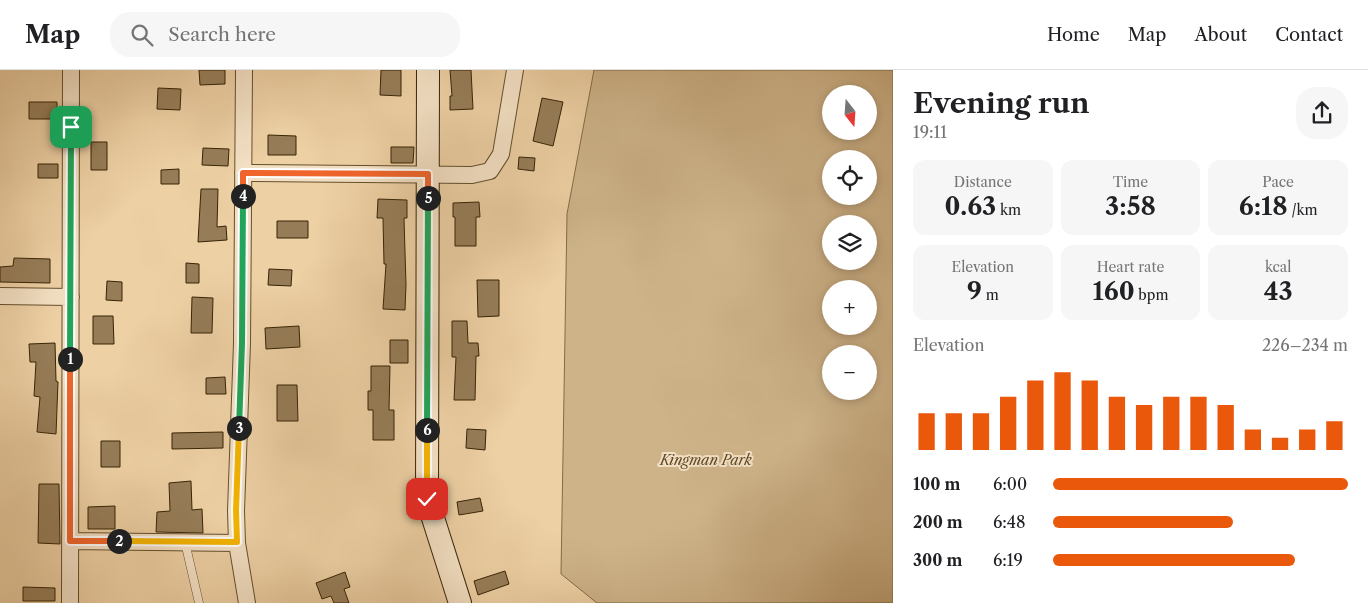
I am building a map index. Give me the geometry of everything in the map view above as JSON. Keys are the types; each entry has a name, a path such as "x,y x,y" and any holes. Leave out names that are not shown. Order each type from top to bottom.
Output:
{"street":[{"path":"70,603 72,70"},
{"path":"244,70 242,343 236,510 237,542 247,603"},
{"path":"428,70 427,499 460,603"},
{"path":"243,173 472,175 490,171 501,154 503,146 515,70"},
{"path":"0,296 71,297"},
{"path":"70,541 237,542"}],"lane":[{"path":"185,542 199,603"}],"green space":[{"name":"Kingman Park","path":"594,70 893,70 893,603 597,603 561,574 567,214"}],"building":[{"path":"199,70 225,70 225,84 200,85"},
{"path":"381,70 401,70 401,96 380,95"},
{"path":"450,70 471,70 473,109 450,110 450,96 452,96"},
{"path":"158,88 181,89 180,110 157,109"},
{"path":"542,98 563,102 553,146 533,141"},
{"path":"29,102 57,102 57,119 29,119"},
{"path":"268,135 296,136 296,155 268,155"},
{"path":"91,142 107,142 107,170 91,170"},
{"path":"391,147 414,147 413,163 391,163"},
{"path":"203,148 229,149 228,166 202,165"},
{"path":"519,157 535,158 534,171 518,169"},
{"path":"38,164 58,164 58,178 38,178"},
{"path":"179,169 179,184 161,184 161,170"},
{"path":"201,189 218,189 217,227 226,226 227,240 198,242"},
{"path":"378,199 407,200 407,218 404,218 405,310 383,309 386,264 384,264 383,218 377,218"},
{"path":"479,202 480,217 476,217 476,246 455,246 453,203"},
{"path":"277,221 308,221 308,238 277,238"},
{"path":"14,258 50,259 50,283 0,282 0,267 13,266"},
{"path":"186,263 199,264 199,283 186,283"},
{"path":"269,269 292,270 291,286 268,285"},
{"path":"477,280 499,280 499,316 478,317"},
{"path":"107,281 122,282 122,301 106,300"},
{"path":"192,297 213,298 212,333 191,333"},
{"path":"93,316 113,316 114,344 93,344"},
{"path":"452,321 467,321 468,343 478,343 479,356 476,356 475,400 454,400 456,357 452,357"},
{"path":"299,326 300,347 266,349 265,328"},
{"path":"390,340 408,340 408,363 390,363"},
{"path":"55,343 56,381 58,382 56,434 37,432 40,397 34,396 36,362 30,362 29,344"},
{"path":"371,366 390,366 389,410 394,410 394,440 373,440 373,410 368,410 368,391 371,391"},
{"path":"225,377 226,394 206,394 206,378"},
{"path":"277,385 297,385 298,421 277,421"},
{"path":"467,429 486,430 485,450 466,448"},
{"path":"223,432 223,448 172,449 172,433"},
{"path":"101,441 120,441 120,467 101,467"},
{"path":"191,481 192,510 202,509 203,533 156,532 157,512 170,511 169,483"},
{"path":"39,484 59,484 60,544 38,543"},
{"path":"480,498 483,511 459,515 457,502"},
{"path":"115,506 115,529 88,529 88,507"},
{"path":"505,571 509,584 478,595 474,581"},
{"path":"345,572 350,587 344,589 349,603 334,603 331,596 322,599 316,583"},
{"path":"23,587 55,588 55,601 23,601"}],"route":[{"path":"71,127 70,541 237,542 236,510 242,343 243,173 428,174 427,499"}]}
